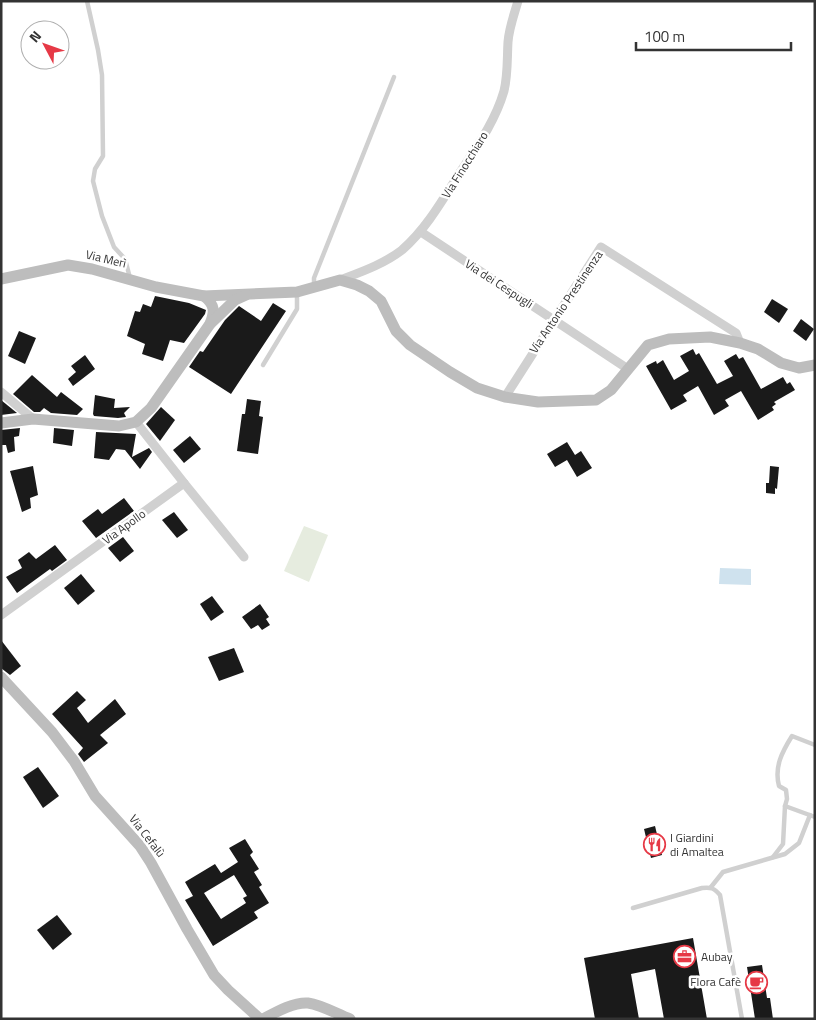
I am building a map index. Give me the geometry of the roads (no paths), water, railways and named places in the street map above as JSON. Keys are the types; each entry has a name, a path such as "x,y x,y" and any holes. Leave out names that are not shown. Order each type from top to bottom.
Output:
{"street":[{"name":"Via Finocchiaro","path":"340,280 374,266 400,251 421,232 488,130 498,110 508,70 508,41 518,1"},
{"name":"Via dei Cespugli","path":"421,232 628,369"},
{"name":"Via Antonio Prestinenza","path":"504,397 601,247 736,333 740,343"},
{"name":"Via Merì","path":"1,279 68,265 92,269 156,287 204,296 297,292 340,280"},
{"path":"340,280 357,284 381,301 396,332 410,344 477,388 504,397 538,402 596,400 611,390 648,345 669,339 710,337 758,349 781,364 799,368 814,366"},
{"path":"1,423 33,419 119,426 136,422 151,408 210,324 235,300 249,293"},
{"path":"204,296 213,305 215,312 210,324"},
{"path":"1,392 33,419"},
{"path":"136,422 244,556"},
{"name":"Via Apollo","path":"1,615 184,483"},
{"name":"Via Cefalù","path":"1,677 58,739 95,796 140,846 152,863 214,975 260,1019"},
{"path":"264,1019 278,1010 309,1003 350,1019"}],"lane":[{"path":"87,1 102,75 103,156 95,169 93,181 102,216 114,247 125,259 130,279"},
{"path":"314,288 314,278 394,77"},
{"path":"263,365 297,308 297,292"},
{"path":"773,857 783,844 787,799 786,790 779,786 776,776 784,749 792,736 815,744"},
{"path":"634,908 711,887 723,872 785,854 799,843 812,816 785,806"},
{"path":"711,887 720,895 742,1019"}],"water":[{"path":"720,568 751,569 751,585 719,584"}],"place":[{"name":"I Giardini di Amaltea","path":"654,845"},
{"name":"Aubay","path":"685,957"},
{"name":"Flora Cafè","path":"757,982"}]}
